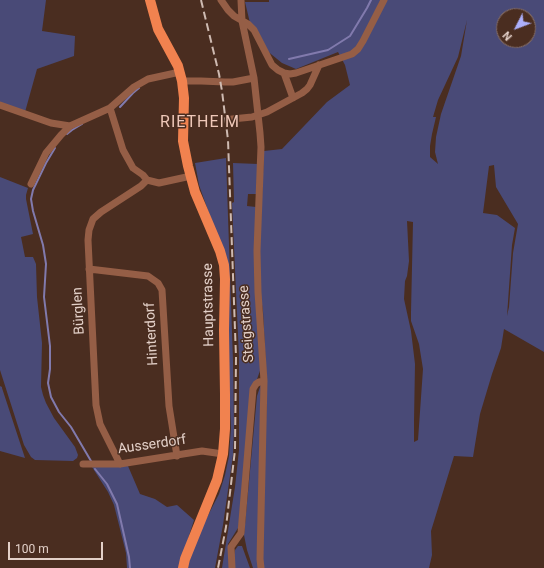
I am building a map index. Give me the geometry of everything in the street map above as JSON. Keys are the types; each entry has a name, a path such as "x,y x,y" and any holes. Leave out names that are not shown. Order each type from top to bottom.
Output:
{"main road":[{"name":"Hauptstrasse","path":"150,0 158,29 181,76 184,98 183,141 191,176 220,251 224,266 225,279 225,401 223,454 217,480 185,559 183,568"}],"street":[{"path":"221,0 234,16 248,24 254,30 272,65 278,70 290,74 352,54 363,42 384,0"},
{"name":"Steigstrasse","path":"241,0 242,21 254,78 261,147 257,251 258,292 264,380 261,568"},
{"path":"232,119 258,115 272,110 293,98 307,89 319,65"},
{"path":"284,73 293,98"},
{"path":"31,184 46,153 70,126 110,108 134,87 148,79 181,76 231,82 254,78"},
{"path":"0,105 51,124 70,126"},
{"path":"110,108 123,150 133,168 147,180 159,183 191,176"},
{"name":"Bürglen","path":"120,464 100,424 96,405 88,240 89,230 93,219 101,212 141,186 147,180"},
{"name":"Hinterdorf","path":"89,269 148,276 158,283 162,290 169,406 176,456"},
{"path":"232,568 231,547 241,533 253,389 256,384 264,380"},
{"name":"Ausserdorf","path":"84,464 120,464 202,452 223,454"}],"shaded area":[{"path":"0,0 46,0 42,31 75,36 74,56 37,69 25,112 0,102"},
{"path":"269,0 544,0 544,352 504,329 501,348 480,414 473,457 454,456 431,531 432,555 429,568 261,568 267,389 263,311 260,291 260,241 264,151 282,149 327,102 350,85 345,65 338,52 296,69 282,63 266,50 250,23 245,2 269,2","holes":["467,20 461,56 441,114 436,137 435,152 438,164 430,157 430,146 436,117 433,117 438,100 458,57","494,165 496,187 518,224 513,253 507,316 512,245 515,228 497,215 483,213 489,166","407,221 413,222 411,321 419,344 423,369 418,440 414,442 415,364 411,331 404,299 405,281 409,261"]},
{"path":"226,158 233,361 233,455 215,568 187,568 202,527 219,494 229,456 231,428 228,361 228,267 199,185 195,163"},
{"path":"233,163 258,164 257,194 248,194 247,206 256,207 261,368 256,382 240,520 238,528 228,544 230,568 222,568 235,487 239,450 239,357 232,203 234,202"},
{"path":"0,177 28,188 26,199 33,234 21,237 25,257 33,257 36,264 37,297 42,343 41,387 46,403 54,418 75,447 78,455 73,461 35,460 31,457 24,445 0,370"},
{"path":"261,384 259,568 253,568 244,535 257,396"},
{"path":"0,386 2,387 25,458 0,451"},
{"path":"128,466 140,494 155,499 167,507 177,505 194,520 180,568 127,568 126,553 114,505 108,492 92,467"},
{"path":"238,546 242,546 250,568 235,568 234,555"}],"waterway":[{"path":"289,59 328,50 350,36 371,0"},
{"path":"120,107 139,88"},
{"path":"67,134 82,124"},
{"path":"55,148 33,190 31,199 43,245 46,264 44,297 50,346 50,369 48,383 51,397 59,412 71,427 91,461"},
{"path":"95,469 107,484 117,504 129,557 130,568"}],"railway":[{"path":"201,0 219,74 228,140 236,357 235,450 226,527 218,568"}],"district":[{"name":"RIETHEIM","path":"200,123"}]}
